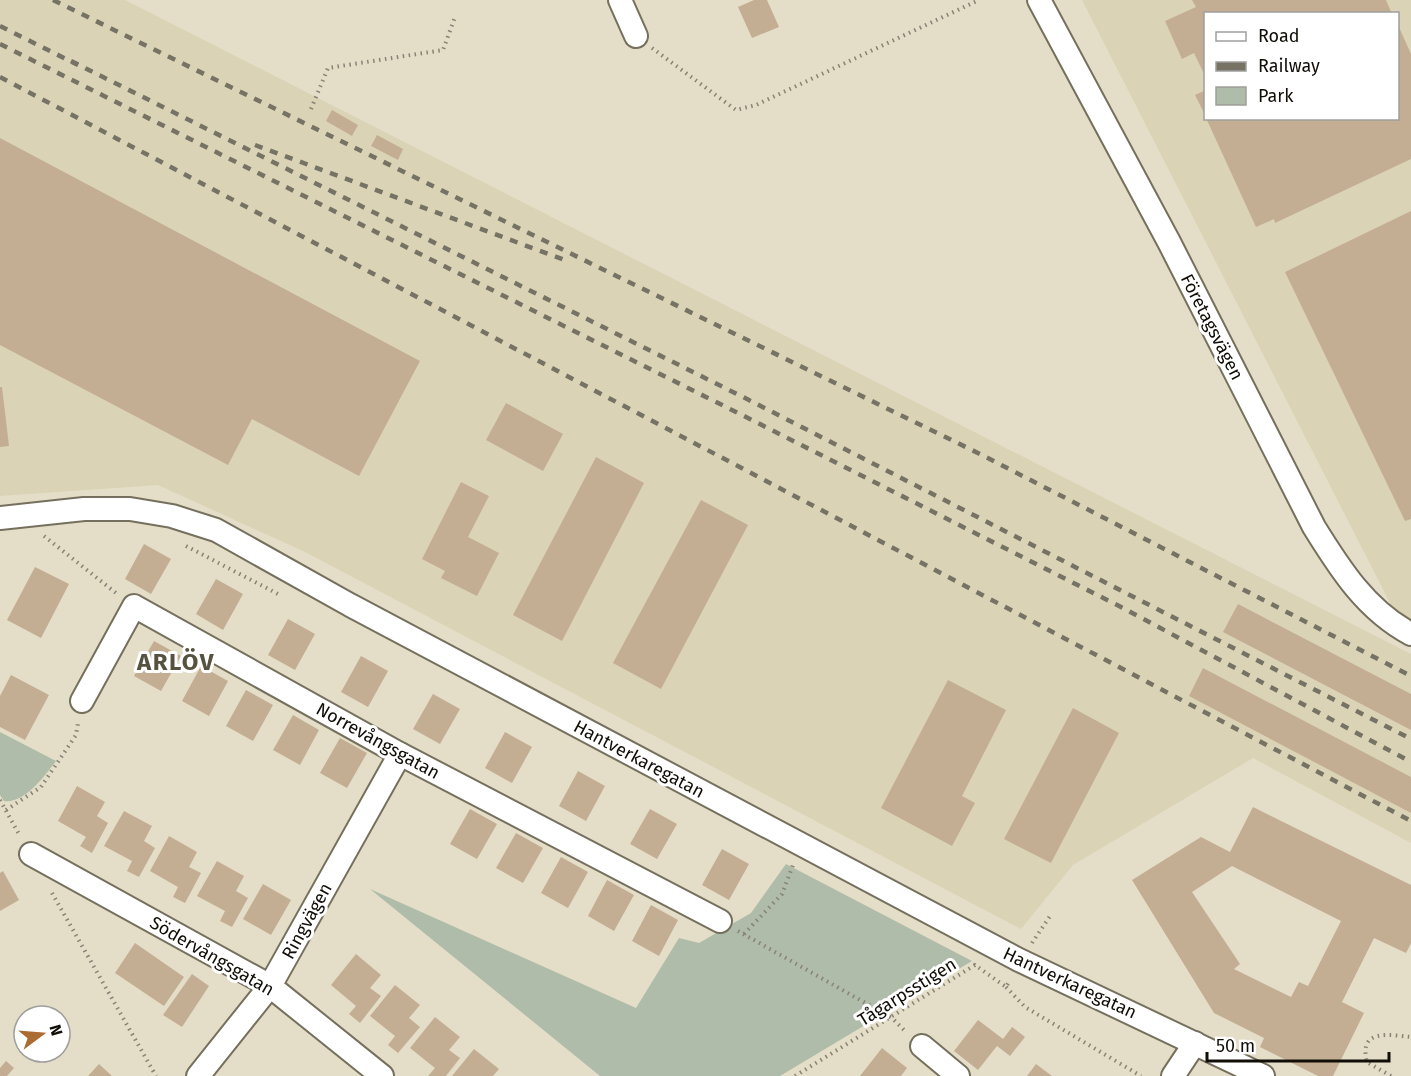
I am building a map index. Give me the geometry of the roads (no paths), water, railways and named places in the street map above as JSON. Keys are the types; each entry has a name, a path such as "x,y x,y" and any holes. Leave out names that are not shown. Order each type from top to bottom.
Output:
{"street":[{"path":"620,0 636,36"},
{"name":"Företagsvägen","path":"1039,0 1168,242 1314,527 1340,568 1366,601 1411,634"},
{"name":"Hantverkaregatan","path":"0,518 84,509 130,509 172,516 216,530 350,605 1018,960 1263,1076"},
{"name":"Norrevångsgatan","path":"82,701 134,606 400,754 720,921"},
{"name":"Ringvägen","path":"198,1076 270,986 400,754"},
{"name":"Södervångsgatan","path":"31,854 270,986 382,1076"},
{"path":"1173,1076 1195,1043"},
{"path":"922,1046 958,1076"}],"railway":[{"path":"53,0 980,454 1411,676"},
{"path":"0,26 78,65"},
{"path":"0,44 1121,607 1411,762"},
{"path":"71,61 747,399 1411,739"},
{"path":"0,77 1411,821"},
{"path":"255,145 570,262"}],"district":[{"name":"ARLÖV","path":"176,662"}]}
